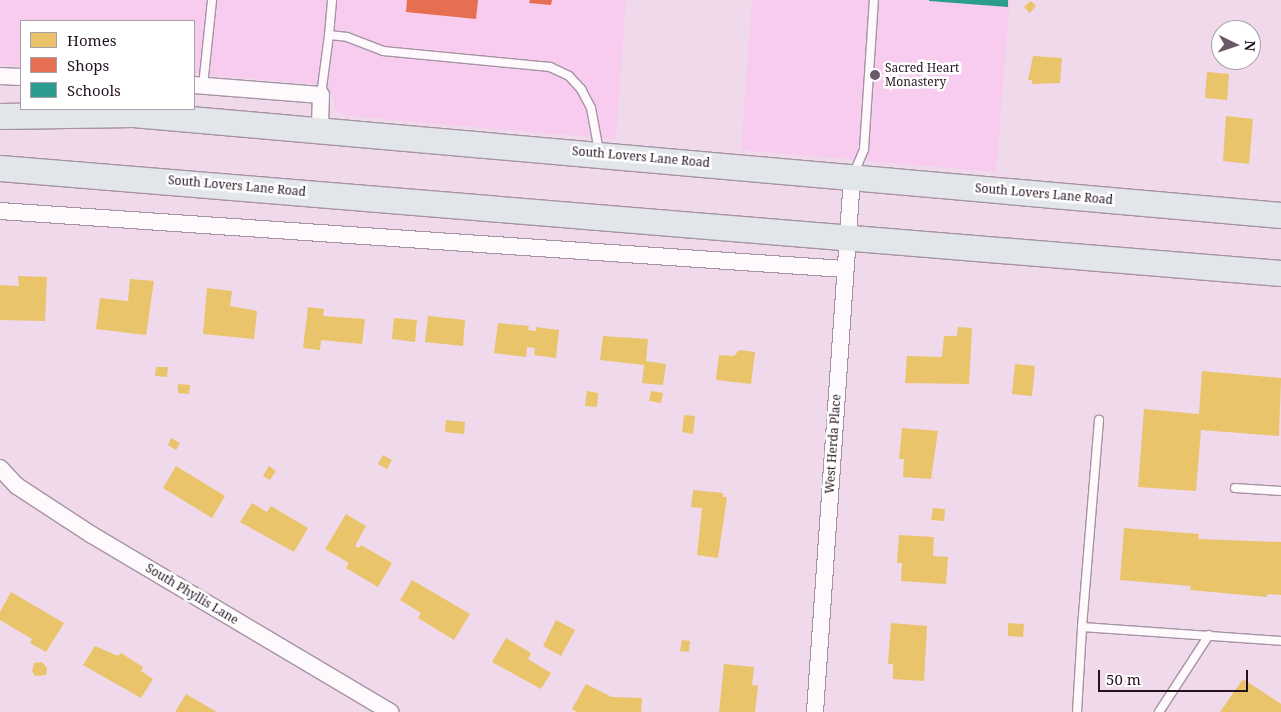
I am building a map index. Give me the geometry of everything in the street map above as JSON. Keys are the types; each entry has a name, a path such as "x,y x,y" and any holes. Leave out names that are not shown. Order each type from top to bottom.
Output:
{"main road":[{"name":"South Lovers Lane Road","path":"0,116 133,114 320,132 600,153 1281,215"},
{"name":"South Lovers Lane Road","path":"0,168 848,236 1281,274"}],"street":[{"path":"0,76 20,77"},
{"path":"199,85 321,95 320,132"},
{"name":"West Herda Place","path":"815,712 852,177"},
{"path":"0,211 845,269"},
{"name":"South Phyllis Lane","path":"0,468 16,486 92,535 390,712"}],"lane":[{"path":"199,85 212,0"},
{"path":"321,95 332,0"},
{"path":"852,177 864,149 874,0"},
{"path":"329,35 347,37 383,51 550,67 569,76 580,88 590,108 600,153"},
{"path":"1077,712 1099,420"},
{"path":"1235,488 1281,491"},
{"path":"1082,627 1281,641"},
{"path":"1159,712 1209,635"}],"shaded area":[{"path":"0,0 626,0 616,139 360,117 341,114 335,107 333,95 317,84 195,74 195,20 20,20 20,66 0,65"},
{"name":"Sacred Heart Monastery","path":"752,0 1010,0 996,172 741,150"}],"building: Homes":[{"path":"1031,1 1036,6 1030,13 1024,7"},
{"path":"1033,56 1062,58 1060,83 1032,84 1032,80 1028,80"},
{"path":"1207,72 1229,74 1227,100 1205,98"},
{"path":"1226,116 1253,119 1249,164 1223,161"},
{"path":"18,276 47,277 45,321 0,320 0,285 19,286"},
{"path":"130,279 154,281 146,335 96,329 100,298 128,301"},
{"path":"207,288 232,291 230,306 257,311 254,339 203,334"},
{"path":"308,307 324,309 323,316 365,319 362,344 321,340 320,350 303,348"},
{"path":"428,316 465,320 463,346 425,342"},
{"path":"394,318 417,320 415,342 392,339"},
{"path":"498,323 529,326 528,330 536,331 536,327 559,330 556,358 534,355 535,348 527,347 526,357 494,353"},
{"path":"958,327 972,328 969,384 905,383 907,356 942,357 944,336 957,336"},
{"path":"603,336 648,339 646,361 666,364 663,385 642,383 644,365 600,360"},
{"path":"739,350 755,352 751,384 716,380 719,355 734,356"},
{"path":"1015,364 1035,366 1032,396 1012,394"},
{"path":"156,367 168,367 167,377 155,376"},
{"path":"1202,371 1281,378 1279,436 1201,430 1196,491 1138,487 1144,409 1199,414"},
{"path":"178,384 190,385 189,394 178,393"},
{"path":"587,391 598,393 597,407 585,406"},
{"path":"651,391 663,393 661,403 649,401"},
{"path":"684,415 695,416 693,434 682,432"},
{"path":"446,420 465,422 464,434 445,432"},
{"path":"902,428 938,431 931,479 903,477 904,459 899,459"},
{"path":"171,438 180,443 176,450 168,445"},
{"path":"383,455 392,460 387,469 378,464"},
{"path":"176,466 225,496 212,518 163,488"},
{"path":"269,466 276,471 270,480 263,476"},
{"path":"693,490 723,493 723,497 727,497 718,558 697,555 702,508 691,507"},
{"path":"252,503 267,512 271,506 308,528 294,552 240,522"},
{"path":"933,508 945,509 944,521 931,520"},
{"path":"346,514 366,526 355,546 359,548 361,545 392,563 378,587 346,568 349,563 325,549"},
{"path":"1124,528 1199,534 1198,539 1281,542 1281,595 1267,594 1267,597 1190,590 1191,586 1120,580"},
{"path":"899,535 934,537 933,556 948,557 946,584 901,581 902,563 897,563"},
{"path":"412,580 470,614 454,640 418,618 421,613 400,600"},
{"path":"11,592 64,623 46,652 30,643 32,639 0,620 0,612"},
{"path":"556,620 575,630 561,656 543,646"},
{"path":"891,623 927,626 924,681 893,679 893,664 888,664"},
{"path":"1008,623 1024,624 1023,637 1008,636"},
{"path":"506,638 531,653 528,659 551,673 541,689 492,662"},
{"path":"682,640 690,641 689,652 680,651"},
{"path":"95,646 118,656 121,653 143,667 141,671 153,679 141,698 83,665"},
{"path":"42,662 47,668 46,675 35,676 32,671 34,663"},
{"path":"724,664 754,667 752,685 758,686 755,712 719,712"},
{"path":"1243,679 1281,704 1281,712 1220,712"},
{"path":"586,684 612,697 642,698 641,712 577,712 572,709"},
{"path":"186,694 217,712 175,712"}],"building: Shops":[{"path":"407,0 478,0 476,19 406,12"},
{"path":"530,0 552,0 551,5 529,3"}],"building: Schools":[{"path":"929,0 1008,0 1008,7 929,1"}],"place":[{"name":"Sacred Heart Monastery","path":"875,75"}]}
